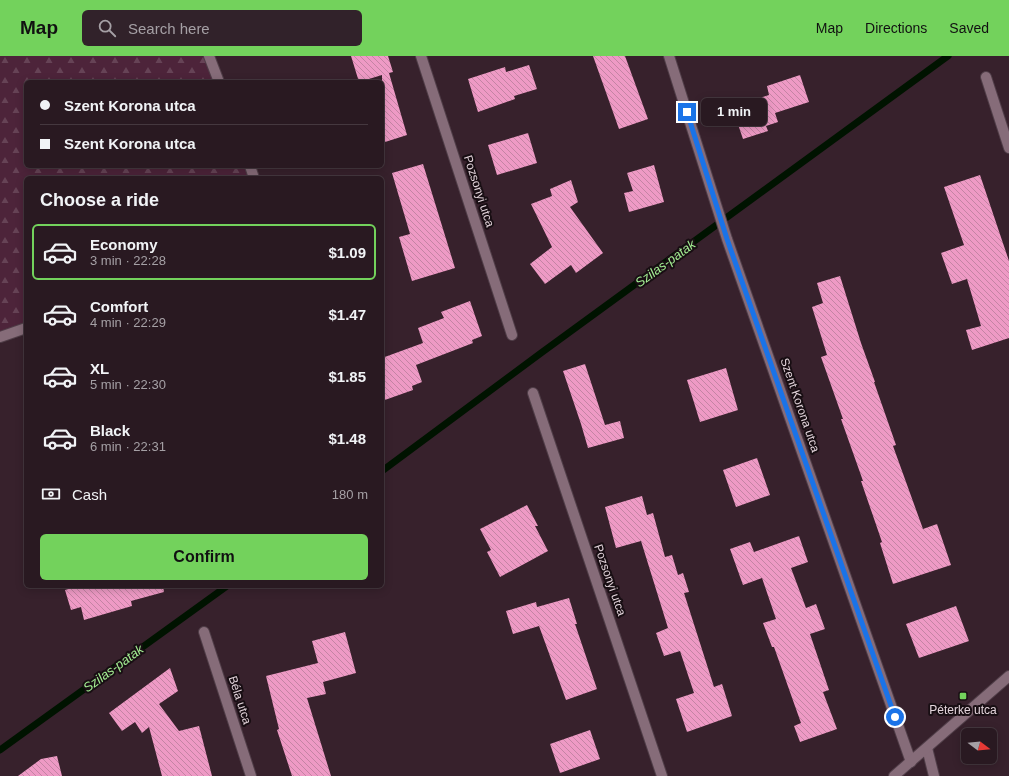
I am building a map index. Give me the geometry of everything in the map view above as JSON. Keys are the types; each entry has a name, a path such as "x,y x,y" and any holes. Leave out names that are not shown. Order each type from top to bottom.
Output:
{"street":[{"path":"209,56 218,80"},
{"name":"Pozsonyi utca","path":"421,56 512,335"},
{"name":"Szent Korona utca","path":"669,56 727,239 911,762"},
{"path":"986,77 1009,148"},
{"path":"0,337 24,329"},
{"name":"Pozsonyi utca","path":"533,393 662,776"},
{"name":"Béla utca","path":"204,632 252,776"},
{"path":"894,776 1009,676"},
{"path":"926,748 934,776"}],"green space":[{"path":"0,56 209,56 218,80 24,80 24,168 251,168 253,176 24,176 24,329 0,337"}],"building":[{"path":"351,56 388,56 393,72 389,73 407,135 384,142 384,80 382,80 382,75 366,80 358,80"},
{"path":"593,56 625,56 648,119 619,129"},
{"path":"529,65 537,89 514,96 515,99 478,112 468,79 505,67 506,72"},
{"path":"800,75 809,102 775,113 778,122 766,126 768,131 743,139 732,107 769,95 767,86"},
{"path":"528,133 537,163 497,175 488,145"},
{"path":"423,164 455,268 412,281 399,237 410,234 392,173"},
{"path":"654,165 664,202 629,212 624,193 633,191 627,173"},
{"path":"980,175 1009,261 1009,338 972,350 966,330 981,326 967,279 952,284 941,253 964,245 944,187"},
{"path":"571,180 578,202 570,207 603,253 576,273 571,265 545,284 530,264 552,247 531,204 552,196 550,189"},
{"path":"840,276 896,445 893,446 923,529 937,524 951,565 893,584 880,543 882,542 861,481 863,481 821,357 827,355 812,307 823,303 817,283"},
{"path":"470,301 482,336 472,340 473,343 416,365 422,382 412,386 413,390 384,400 384,357 423,343 418,328 444,318 441,312"},
{"path":"585,364 605,425 620,421 624,438 588,448 563,371"},
{"path":"726,368 738,410 700,422 687,380"},
{"path":"757,458 770,495 736,507 723,470"},
{"path":"642,496 647,515 653,513 665,557 672,555 678,575 683,573 689,592 684,593 714,687 722,684 732,716 687,732 676,699 694,693 680,651 664,656 656,633 668,628 641,541 616,548 605,507"},
{"path":"527,505 538,526 535,526 548,551 500,577 487,552 491,550 480,529"},
{"path":"799,536 808,562 791,568 806,608 816,604 825,629 810,634 829,690 823,692 837,729 800,742 794,726 801,723 774,647 772,647 763,623 776,619 762,578 743,585 730,549 750,542 754,552"},
{"path":"72,588 163,588 164,592 131,601 132,606 84,620 81,607 71,610 65,590"},
{"path":"569,598 577,624 575,624 597,689 566,700 539,626 513,634 506,611 536,602 537,607"},
{"path":"956,606 969,641 919,658 906,624"},
{"path":"345,632 356,673 323,682 326,694 307,698 331,776 292,776 277,730 279,729 266,676 318,663 312,641"},
{"path":"170,668 178,691 159,704 179,731 199,726 212,776 162,776 149,727 142,733 135,722 122,731 109,713"},
{"path":"590,730 600,759 560,773 550,744"},
{"path":"57,756 62,776 18,776 41,759"}],"waterway":[{"name":"Szilas-patak","path":"384,470 948,56"},
{"name":"Szilas-patak","path":"0,750 224,588"}],"place":[{"name":"Péterke utca","path":"963,696"}],"route":[{"path":"687,112 727,239 895,717"}]}
